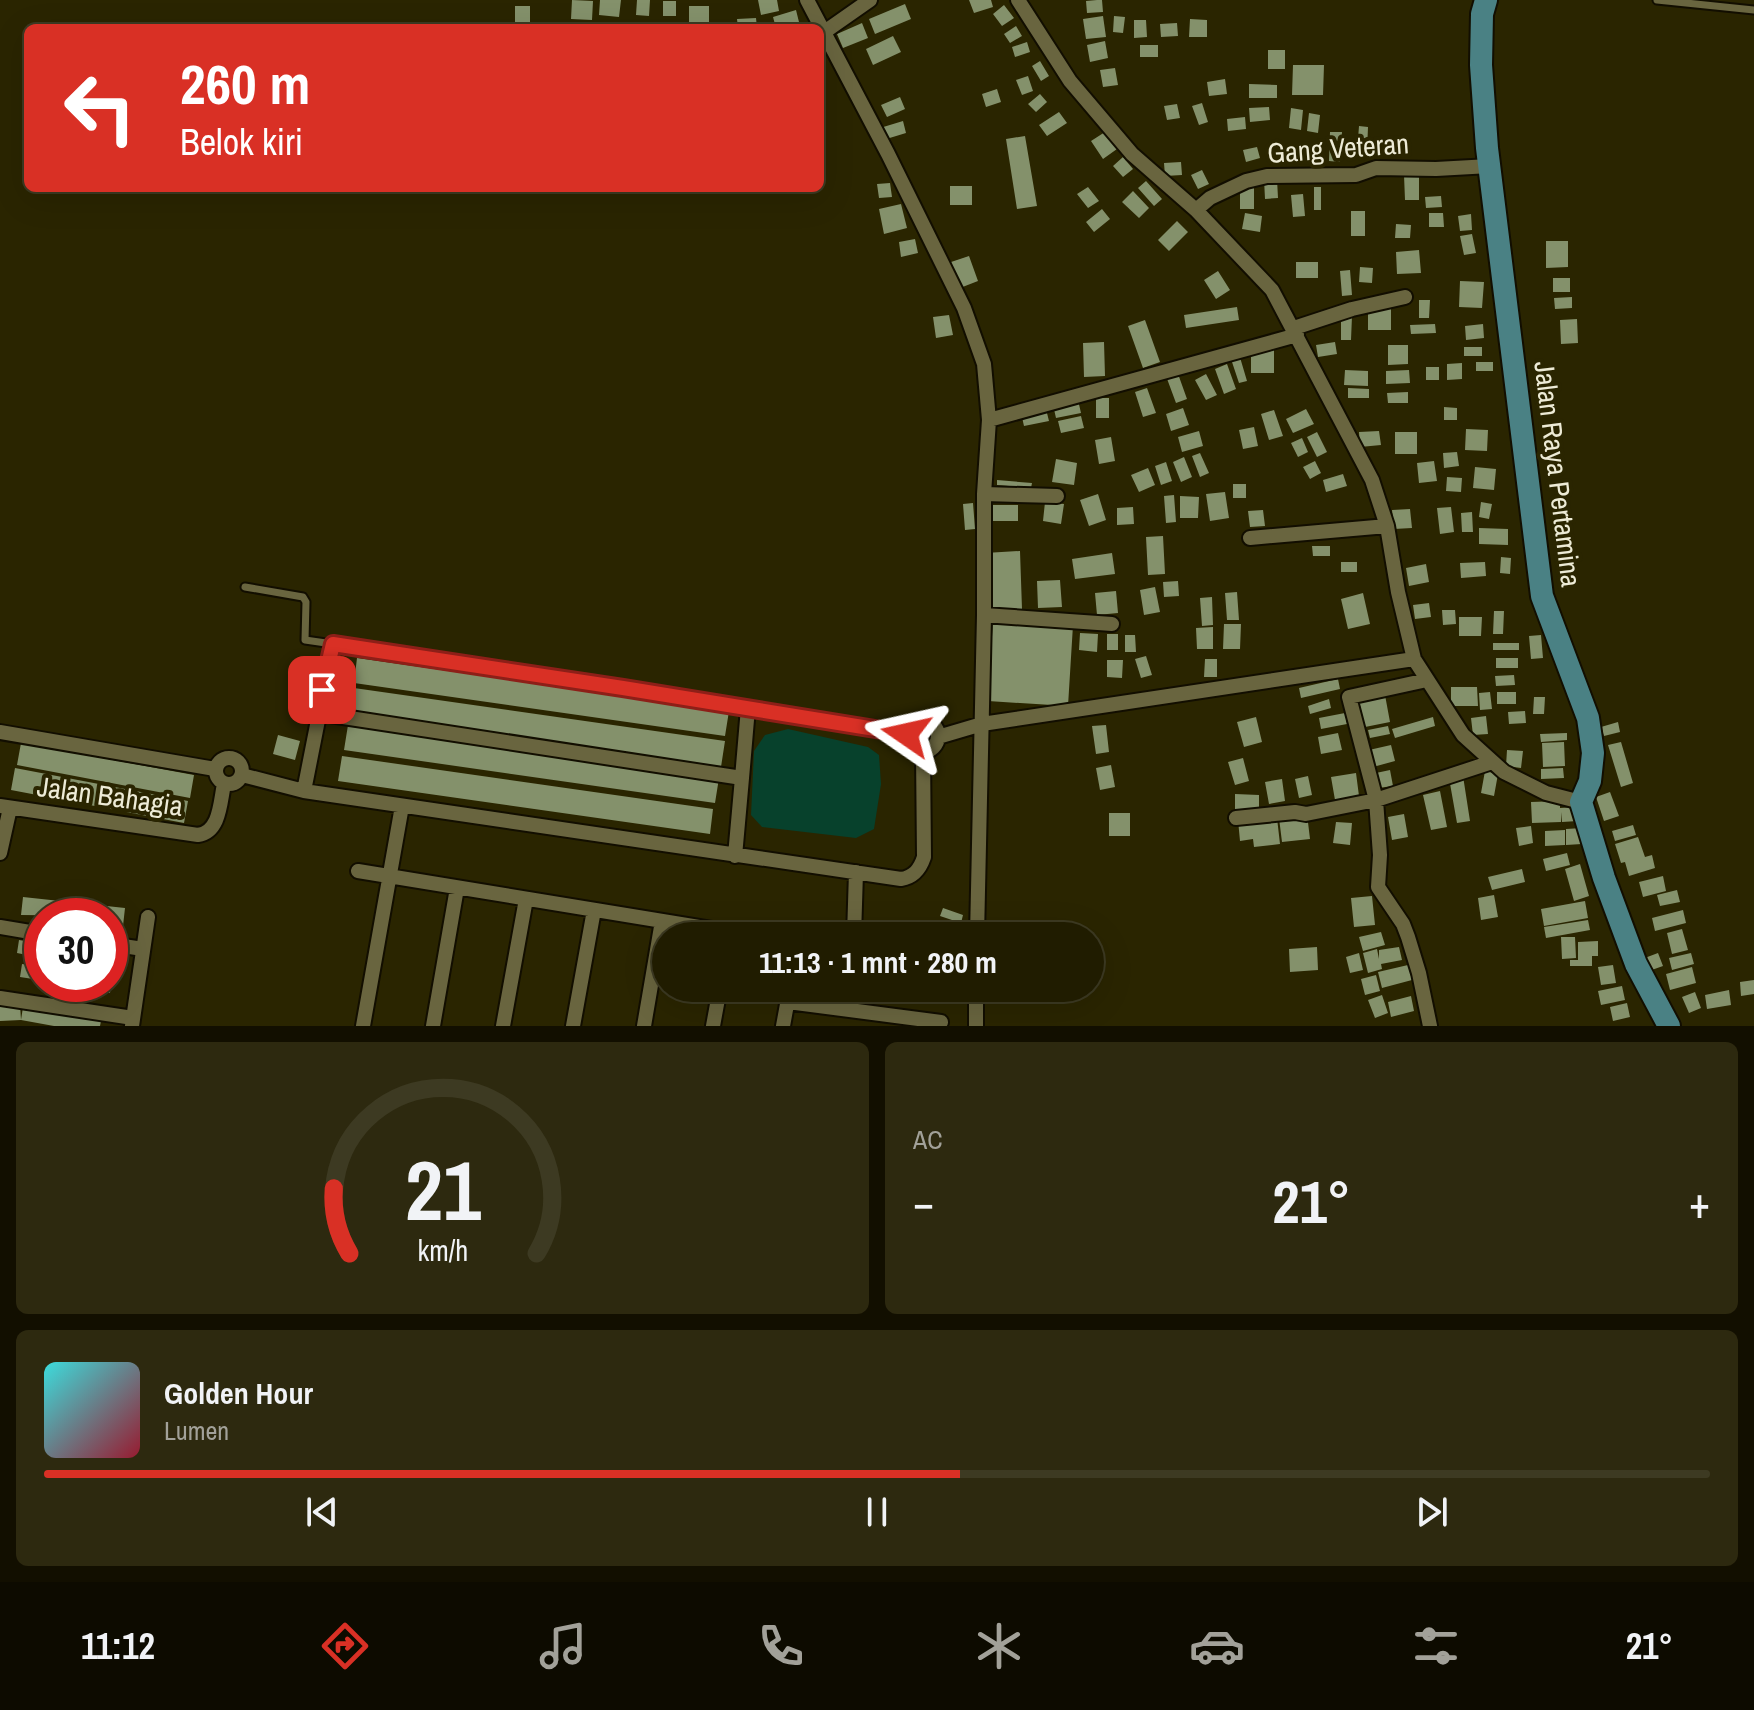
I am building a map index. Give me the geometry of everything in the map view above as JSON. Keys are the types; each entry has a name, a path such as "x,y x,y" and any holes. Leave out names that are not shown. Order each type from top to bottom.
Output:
{"main road":[{"name":"Jalan Raya Pertamina","path":"1486,0 1482,14 1481,65 1490,166 1542,596 1588,718 1593,753 1590,781 1581,802"},
{"path":"1581,802 1604,878 1636,964 1669,1026"}],"street":[{"path":"807,0 818,24"},
{"path":"824,33 870,0"},
{"path":"1018,0 1070,81 1132,154 1196,210 1272,290 1372,480 1387,526 1414,659 1463,735 1504,772 1546,793 1581,802"},
{"path":"824,38 888,154 964,308 984,364 989,420 984,494 977,922"},
{"name":"Gang Veteran","path":"1196,210 1246,181 1267,176 1356,175 1376,168 1490,166"},
{"path":"989,420 1295,332 1352,309 1405,297"},
{"path":"984,494 1057,496"},
{"path":"1250,538 1387,526"},
{"path":"984,615 1112,624"},
{"path":"304,791 333,644 906,734"},
{"path":"938,737 982,724 1414,659"},
{"path":"1427,680 1349,697 1376,800 1380,855 1378,887 1403,924 1419,973 1430,1026"},
{"path":"735,856 748,708"},
{"path":"317,713 742,778"},
{"path":"926,720 935,726 938,737 933,747 923,751 913,749 906,734 915,721 926,720"},
{"path":"0,732 215,769"},
{"path":"242,775 304,791 901,879 910,878 924,857 923,751"},
{"path":"224,758 232,758 242,768 242,775 232,785 224,784 215,775 215,769 224,758"},
{"path":"1236,818 1295,812 1306,814 1376,800 1492,762"},
{"name":"Jalan Bahagia","path":"5,807 198,835 213,829 224,784"},
{"path":"363,1026 402,806"},
{"path":"0,853 5,807"},
{"path":"358,871 667,922"},
{"path":"854,922 856,872"},
{"path":"433,1026 457,888"},
{"path":"503,1026 526,899"},
{"path":"573,1026 594,910"},
{"path":"0,998 132,1022 148,917"},
{"path":"644,1026 662,921"},
{"path":"0,927 24,931"},
{"path":"128,947 143,949"},
{"path":"713,1026 717,1002"},
{"path":"783,1026 788,1002"},
{"path":"828,1002 941,1022"},
{"path":"976,1002 976,1026"}],"lane":[{"path":"1657,0 1754,10"},
{"path":"245,587 303,597 306,602 305,640 333,644"}],"shaded area":[{"path":"788,729 868,747 879,755 881,784 874,829 856,838 762,827 751,815 754,751 765,735"}],"building":[{"path":"572,0 593,1 592,20 571,19"},
{"path":"600,0 621,0 619,17 599,15"},
{"path":"637,0 650,0 649,16 636,15"},
{"path":"758,0 777,0 779,11 761,15"},
{"path":"969,0 991,0 993,7 974,13"},
{"path":"1102,0 1103,12 1087,13 1086,1"},
{"path":"663,1 676,1 676,16 663,16"},
{"path":"905,4 911,19 875,34 869,19"},
{"path":"1004,5 1014,18 1002,26 993,14"},
{"path":"515,6 530,6 530,24 515,24"},
{"path":"689,6 709,6 709,24 689,24"},
{"path":"796,10 799,22 775,24 773,17"},
{"path":"1103,16 1106,37 1086,39 1083,19"},
{"path":"1114,16 1125,17 1123,33 1113,32"},
{"path":"756,18 757,24 738,24 737,19"},
{"path":"1190,19 1207,20 1207,37 1189,37"},
{"path":"1134,20 1146,20 1147,37 1134,38"},
{"path":"862,23 868,38 843,48 837,34"},
{"path":"1177,23 1178,36 1161,37 1160,24"},
{"path":"1016,26 1022,36 1010,43 1004,34"},
{"path":"893,36 901,52 873,65 866,49"},
{"path":"1105,41 1108,58 1090,62 1087,45"},
{"path":"1027,42 1030,52 1015,57 1012,47"},
{"path":"1140,45 1158,45 1158,57 1140,57"},
{"path":"1268,50 1285,50 1285,69 1268,69"},
{"path":"1040,61 1049,76 1041,81 1032,66"},
{"path":"1293,65 1324,65 1323,95 1292,95"},
{"path":"1115,68 1118,85 1103,87 1100,70"},
{"path":"1028,76 1033,91 1022,95 1016,80"},
{"path":"1225,79 1227,94 1209,96 1207,82"},
{"path":"1249,84 1277,85 1277,98 1249,98"},
{"path":"997,89 1001,102 986,107 982,94"},
{"path":"1040,94 1047,102 1036,112 1028,104"},
{"path":"900,97 905,109 887,117 881,105"},
{"path":"1202,103 1208,122 1199,125 1192,106"},
{"path":"1177,104 1180,118 1167,120 1164,106"},
{"path":"1269,107 1270,120 1250,122 1249,108"},
{"path":"1291,108 1303,110 1301,130 1289,128"},
{"path":"1059,112 1067,123 1047,136 1039,125"},
{"path":"1309,113 1320,115 1318,133 1307,131"},
{"path":"1245,117 1246,129 1228,131 1227,119"},
{"path":"903,121 906,133 883,140 880,128"},
{"path":"1359,126 1368,127 1367,152 1357,152"},
{"path":"1105,132 1117,149 1103,159 1091,141"},
{"path":"1330,132 1342,132 1340,162 1329,161"},
{"path":"1025,136 1037,206 1017,209 1006,139"},
{"path":"1257,147 1260,158 1246,162 1243,150"},
{"path":"1123,157 1133,169 1123,177 1113,166"},
{"path":"1181,162 1182,175 1165,176 1164,163"},
{"path":"1202,170 1209,184 1198,189 1191,175"},
{"path":"1404,175 1419,175 1419,200 1405,200"},
{"path":"1264,179 1277,179 1278,198 1265,199"},
{"path":"1146,181 1162,199 1154,206 1138,188"},
{"path":"890,183 892,197 879,198 877,184"},
{"path":"950,186 972,186 972,205 950,205"},
{"path":"1088,187 1099,201 1088,208 1077,194"},
{"path":"1314,187 1321,187 1321,210 1314,210"},
{"path":"1240,188 1254,188 1254,209 1240,209"},
{"path":"1133,191 1149,208 1139,218 1122,202"},
{"path":"1303,194 1305,216 1293,217 1291,195"},
{"path":"1441,196 1442,207 1426,208 1425,197"},
{"path":"901,204 907,228 884,234 879,209"},
{"path":"1102,209 1110,219 1094,232 1086,222"},
{"path":"1351,211 1365,211 1365,236 1351,236"},
{"path":"1245,213 1262,216 1260,232 1242,229"},
{"path":"1429,213 1443,213 1444,227 1429,227"},
{"path":"1471,214 1472,230 1460,231 1458,216"},
{"path":"1177,221 1188,232 1169,251 1158,240"},
{"path":"1396,224 1411,225 1410,238 1395,238"},
{"path":"1472,234 1476,253 1464,255 1460,236"},
{"path":"915,239 918,253 901,257 899,242"},
{"path":"1546,241 1568,241 1568,267 1546,268"},
{"path":"1419,250 1421,273 1397,274 1396,252"},
{"path":"969,256 978,281 960,288 951,262"},
{"path":"1296,262 1318,262 1318,278 1296,278"},
{"path":"1360,267 1373,268 1372,283 1359,282"},
{"path":"1350,270 1352,295 1342,296 1340,271"},
{"path":"1218,271 1230,290 1216,299 1204,280"},
{"path":"1553,278 1570,278 1570,292 1553,292"},
{"path":"1460,281 1484,282 1482,308 1459,307"},
{"path":"1572,297 1572,308 1555,309 1554,298"},
{"path":"1419,300 1430,300 1429,318 1419,318"},
{"path":"1368,306 1391,306 1391,330 1368,330"},
{"path":"1237,307 1239,320 1186,328 1184,315"},
{"path":"949,315 953,335 936,338 933,317"},
{"path":"1341,316 1352,316 1351,340 1341,340"},
{"path":"1577,319 1578,343 1561,344 1560,320"},
{"path":"1145,320 1160,362 1143,368 1128,326"},
{"path":"1435,324 1436,333 1411,334 1410,325"},
{"path":"1483,324 1484,338 1466,340 1465,326"},
{"path":"1104,342 1105,376 1084,377 1083,343"},
{"path":"1335,342 1337,354 1318,357 1316,345"},
{"path":"1388,345 1408,345 1408,364 1388,365"},
{"path":"1464,347 1482,347 1482,356 1464,356"},
{"path":"1251,348 1274,348 1274,373 1251,373"},
{"path":"1239,354 1247,381 1239,383 1230,356"},
{"path":"1476,362 1493,362 1493,371 1476,371"},
{"path":"1462,363 1462,379 1447,380 1447,364"},
{"path":"1227,364 1236,389 1224,394 1215,369"},
{"path":"1426,367 1439,367 1439,380 1426,380"},
{"path":"1345,370 1368,371 1368,386 1344,385"},
{"path":"1409,370 1410,383 1386,384 1386,371"},
{"path":"1177,371 1187,399 1176,403 1166,376"},
{"path":"1206,374 1217,395 1206,400 1195,380"},
{"path":"1147,388 1156,413 1143,417 1135,392"},
{"path":"1348,388 1369,389 1369,398 1348,398"},
{"path":"1408,392 1408,403 1388,403 1387,393"},
{"path":"1096,398 1109,398 1109,418 1096,418"},
{"path":"1078,400 1081,413 1056,418 1053,405"},
{"path":"1444,407 1457,408 1457,420 1444,420"},
{"path":"1183,408 1189,425 1171,431 1166,414"},
{"path":"1046,409 1049,421 1024,426 1021,413"},
{"path":"1306,409 1314,424 1293,433 1286,419"},
{"path":"1274,410 1283,436 1269,440 1261,414"},
{"path":"1081,416 1084,428 1061,433 1058,421"},
{"path":"1254,427 1258,446 1243,449 1239,430"},
{"path":"1466,429 1488,430 1487,451 1465,450"},
{"path":"1199,431 1203,446 1182,452 1178,437"},
{"path":"1379,431 1381,445 1360,447 1359,432"},
{"path":"1317,432 1327,452 1317,457 1307,437"},
{"path":"1395,432 1417,432 1417,454 1395,454"},
{"path":"1111,437 1115,461 1099,464 1095,440"},
{"path":"1302,438 1308,452 1298,457 1291,443"},
{"path":"1457,452 1459,466 1444,468 1443,453"},
{"path":"1200,453 1209,473 1200,477 1192,456"},
{"path":"1184,457 1192,477 1181,482 1173,462"},
{"path":"1056,459 1077,463 1074,485 1052,482"},
{"path":"1315,461 1321,473 1310,479 1303,467"},
{"path":"1434,461 1437,481 1419,483 1417,463"},
{"path":"1166,462 1172,481 1161,485 1155,466"},
{"path":"1475,467 1496,469 1494,490 1473,488"},
{"path":"1148,468 1155,485 1139,492 1131,475"},
{"path":"1343,474 1347,486 1326,492 1323,480"},
{"path":"1447,477 1462,478 1461,492 1446,491"},
{"path":"997,480 1032,483 1031,488 997,485"},
{"path":"1233,484 1246,484 1246,498 1233,498"},
{"path":"1225,492 1229,518 1210,521 1206,494"},
{"path":"1098,494 1106,520 1089,526 1080,500"},
{"path":"1174,495 1176,522 1166,523 1164,496"},
{"path":"1180,496 1199,497 1198,518 1180,518"},
{"path":"1045,502 1064,504 1061,524 1043,521"},
{"path":"1481,502 1492,504 1489,519 1479,517"},
{"path":"973,503 975,529 965,530 963,504"},
{"path":"990,505 1018,505 1018,521 990,521"},
{"path":"1133,507 1134,524 1117,525 1117,508"},
{"path":"1451,507 1454,532 1440,534 1437,508"},
{"path":"1410,509 1412,528 1394,529 1392,510"},
{"path":"1263,510 1265,526 1250,527 1248,511"},
{"path":"1472,512 1473,532 1462,532 1461,513"},
{"path":"1479,528 1508,529 1508,545 1479,544"},
{"path":"1163,536 1165,574 1148,575 1146,537"},
{"path":"1312,546 1330,546 1330,556 1313,556"},
{"path":"1020,551 1022,609 987,610 985,553"},
{"path":"1112,553 1115,574 1075,579 1072,559"},
{"path":"1501,557 1511,558 1510,574 1500,573"},
{"path":"1341,562 1357,562 1357,572 1341,572"},
{"path":"1485,562 1486,576 1461,578 1460,563"},
{"path":"1426,564 1429,582 1409,586 1406,568"},
{"path":"1060,580 1062,607 1038,608 1037,581"},
{"path":"1178,581 1179,596 1164,597 1163,582"},
{"path":"1155,587 1160,612 1144,615 1140,590"},
{"path":"1116,591 1118,613 1097,615 1095,593"},
{"path":"1237,592 1239,620 1227,620 1225,593"},
{"path":"1363,593 1370,624 1348,629 1341,599"},
{"path":"1212,597 1213,625 1202,626 1200,598"},
{"path":"1429,603 1431,617 1415,619 1413,605"},
{"path":"1442,610 1455,610 1456,624 1443,625"},
{"path":"1494,611 1504,611 1503,634 1493,634"},
{"path":"1459,617 1482,617 1481,636 1459,636"},
{"path":"993,620 1073,625 1068,706 988,701"},
{"path":"1224,624 1241,624 1240,649 1223,649"},
{"path":"1213,627 1213,649 1197,649 1196,628"},
{"path":"1080,633 1098,634 1097,652 1079,650"},
{"path":"1107,634 1118,634 1118,650 1107,650"},
{"path":"1125,635 1135,635 1136,652 1125,652"},
{"path":"1541,635 1543,658 1531,659 1529,636"},
{"path":"1493,643 1519,643 1519,650 1493,650"},
{"path":"1146,656 1152,675 1141,678 1135,659"},
{"path":"357,658 729,711 725,736 354,683"},
{"path":"1496,658 1518,658 1518,668 1496,668"},
{"path":"1205,659 1217,659 1217,677 1204,677"},
{"path":"1107,660 1123,660 1122,678 1107,677"},
{"path":"1514,675 1515,685 1496,686 1495,676"},
{"path":"1338,679 1340,689 1301,698 1299,688"},
{"path":"1451,687 1477,687 1478,706 1451,706"},
{"path":"354,688 725,741 721,767 350,713"},
{"path":"1490,692 1492,709 1480,710 1479,693"},
{"path":"1497,692 1516,692 1516,704 1497,704"},
{"path":"1385,695 1390,722 1365,727 1359,701"},
{"path":"1534,697 1545,697 1544,714 1533,714"},
{"path":"1329,699 1331,708 1310,714 1308,706"},
{"path":"1525,711 1526,723 1509,724 1508,712"},
{"path":"1345,713 1347,724 1321,729 1319,718"},
{"path":"1486,716 1488,734 1473,735 1471,718"},
{"path":"1256,717 1262,742 1244,747 1237,722"},
{"path":"1433,717 1435,726 1395,738 1392,729"},
{"path":"1618,722 1620,732 1604,736 1601,727"},
{"path":"348,725 719,778 715,803 344,750"},
{"path":"1106,725 1109,752 1096,754 1092,726"},
{"path":"1388,726 1390,734 1370,738 1368,730"},
{"path":"1338,733 1342,750 1321,754 1318,737"},
{"path":"1567,733 1567,740 1541,742 1540,734"},
{"path":"278,735 300,741 295,760 273,754"},
{"path":"1564,742 1565,766 1543,767 1542,743"},
{"path":"1621,742 1633,783 1621,787 1608,745"},
{"path":"21,743 194,775 190,798 17,765"},
{"path":"1391,745 1395,761 1373,767 1369,750"},
{"path":"1507,750 1523,751 1521,768 1506,766"},
{"path":"342,756 713,809 710,834 338,781"},
{"path":"1243,758 1249,781 1235,785 1228,762"},
{"path":"1111,765 1115,787 1100,790 1096,768"},
{"path":"15,768 188,801 184,823 11,790"},
{"path":"1563,768 1564,778 1541,779 1541,769"},
{"path":"1390,770 1393,786 1378,788 1376,773"},
{"path":"1485,771 1498,774 1494,796 1481,793"},
{"path":"1356,773 1359,796 1335,800 1331,777"},
{"path":"1308,776 1312,795 1299,798 1295,779"},
{"path":"1463,776 1470,821 1457,823 1449,778"},
{"path":"1282,779 1285,801 1269,804 1265,782"},
{"path":"1440,791 1447,827 1431,830 1423,795"},
{"path":"1610,792 1619,816 1604,821 1596,797"},
{"path":"1235,794 1259,795 1259,810 1235,809"},
{"path":"1560,801 1560,808 1578,807 1578,821 1562,822 1562,812 1561,822 1532,823 1531,802"},
{"path":"1109,813 1130,813 1130,836 1109,836"},
{"path":"1307,814 1310,839 1282,842 1279,818"},
{"path":"1404,814 1408,837 1392,840 1388,817"},
{"path":"1277,818 1280,844 1254,847 1253,839 1240,841 1238,820"},
{"path":"1336,822 1352,823 1350,845 1333,843"},
{"path":"1633,825 1636,835 1615,841 1612,831"},
{"path":"1531,826 1533,843 1519,846 1516,828"},
{"path":"1582,828 1582,844 1566,845 1566,829"},
{"path":"1565,830 1565,845 1545,846 1545,831"},
{"path":"1638,837 1645,857 1652,855 1655,868 1629,876 1615,844"},
{"path":"1567,853 1570,865 1546,871 1543,859"},
{"path":"1580,864 1589,896 1574,901 1565,869"},
{"path":"1522,869 1525,882 1492,890 1488,877"},
{"path":"1663,876 1666,891 1643,897 1639,882"},
{"path":"1677,890 1680,902 1660,906 1657,895"},
{"path":"1494,895 1498,917 1481,920 1478,898"},
{"path":"1372,896 1375,925 1354,927 1351,898"},
{"path":"1585,901 1588,918 1544,926 1541,909"},
{"path":"943,908 963,915 961,922 940,916"},
{"path":"1683,910 1686,923 1655,931 1652,918"},
{"path":"1588,920 1590,930 1546,938 1544,927"},
{"path":"1682,929 1688,950 1672,954 1667,933"},
{"path":"1381,932 1385,945 1363,951 1359,937"},
{"path":"1561,937 1575,937 1576,958 1562,959"},
{"path":"19,940 24,941 24,954 17,953"},
{"path":"1598,941 1598,956 1592,956 1592,966 1570,966 1570,960 1578,960 1578,942"},
{"path":"1317,947 1318,970 1290,972 1289,949"},
{"path":"1399,947 1402,960 1381,964 1382,969 1368,973 1363,953 1377,949 1379,959 1379,950"},
{"path":"1359,953 1363,970 1350,973 1346,957"},
{"path":"1658,953 1663,966 1646,972 1642,959"},
{"path":"1691,953 1694,964 1672,970 1669,958"},
{"path":"1408,965 1412,980 1382,988 1378,972"},
{"path":"1613,965 1616,983 1601,985 1598,967"},
{"path":"1692,967 1696,983 1670,990 1666,974"},
{"path":"1376,975 1380,991 1365,995 1361,979"},
{"path":"1754,980 1754,994 1741,996 1740,982"},
{"path":"1622,986 1625,1000 1601,1005 1598,991"},
{"path":"1729,990 1731,1005 1707,1009 1705,995"},
{"path":"1695,992 1701,1008 1689,1013 1682,997"},
{"path":"1382,995 1388,1013 1375,1018 1368,1000"},
{"path":"1411,996 1414,1011 1391,1017 1388,1002"},
{"path":"1627,1003 1630,1017 1613,1021 1610,1007"},
{"path":"20,1004 21,1020 0,1021 0,1006"},
{"path":"23,1007 101,1021 100,1026 54,1026 21,1020"}],"route":[{"path":"322,690 333,644 906,734"}]}
